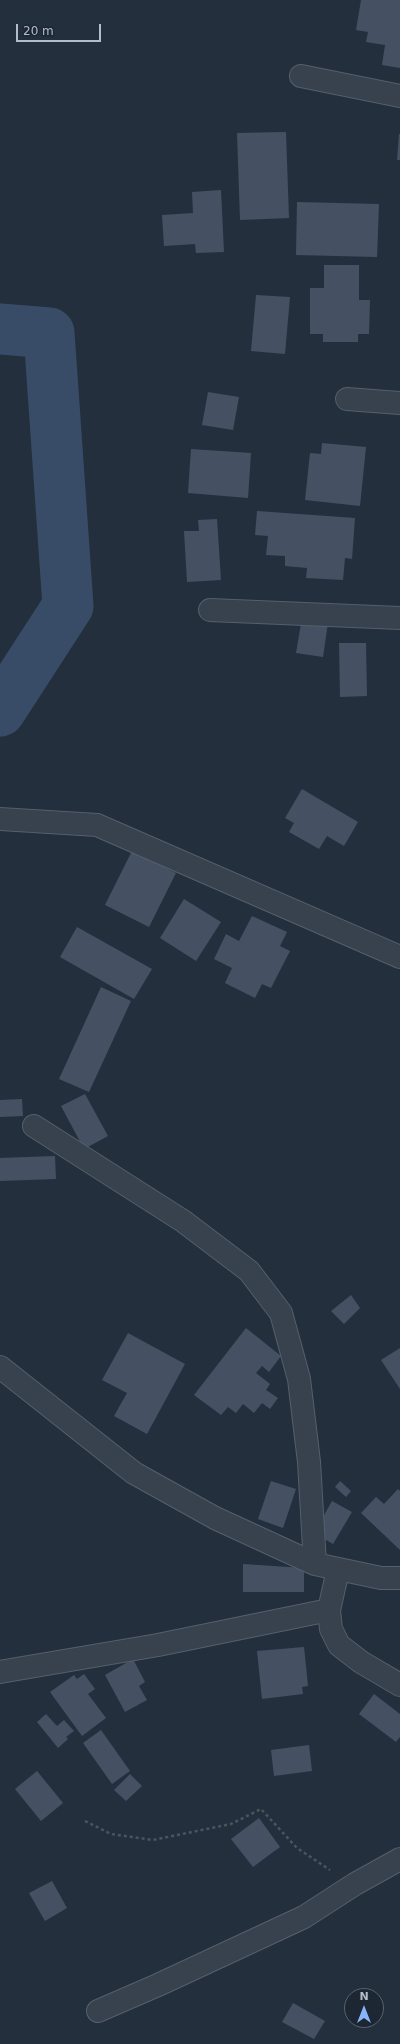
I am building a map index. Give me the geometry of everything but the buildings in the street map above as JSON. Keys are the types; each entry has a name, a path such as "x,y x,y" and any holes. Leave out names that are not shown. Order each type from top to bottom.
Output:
{"street":[{"path":"301,76 400,96"},
{"path":"347,399 400,403"},
{"path":"210,610 400,618"},
{"path":"0,819 97,825 400,957"},
{"path":"34,1126 183,1221 249,1271 281,1313 299,1379 310,1462 315,1564"},
{"path":"0,1367 134,1473 216,1518 315,1564 381,1578 400,1578"},
{"path":"338,1570 329,1610 331,1629 339,1645 361,1662 400,1685"},
{"path":"0,1672 158,1645 329,1610"},
{"path":"98,2011 158,1985 304,1917 355,1884 400,1859"}],"path":[{"path":"85,1821 111,1834 153,1840 230,1824 261,1809 297,1848 322,1866 355,1884"}],"waterway":[{"path":"0,329 49,333 68,606 0,711"}]}
